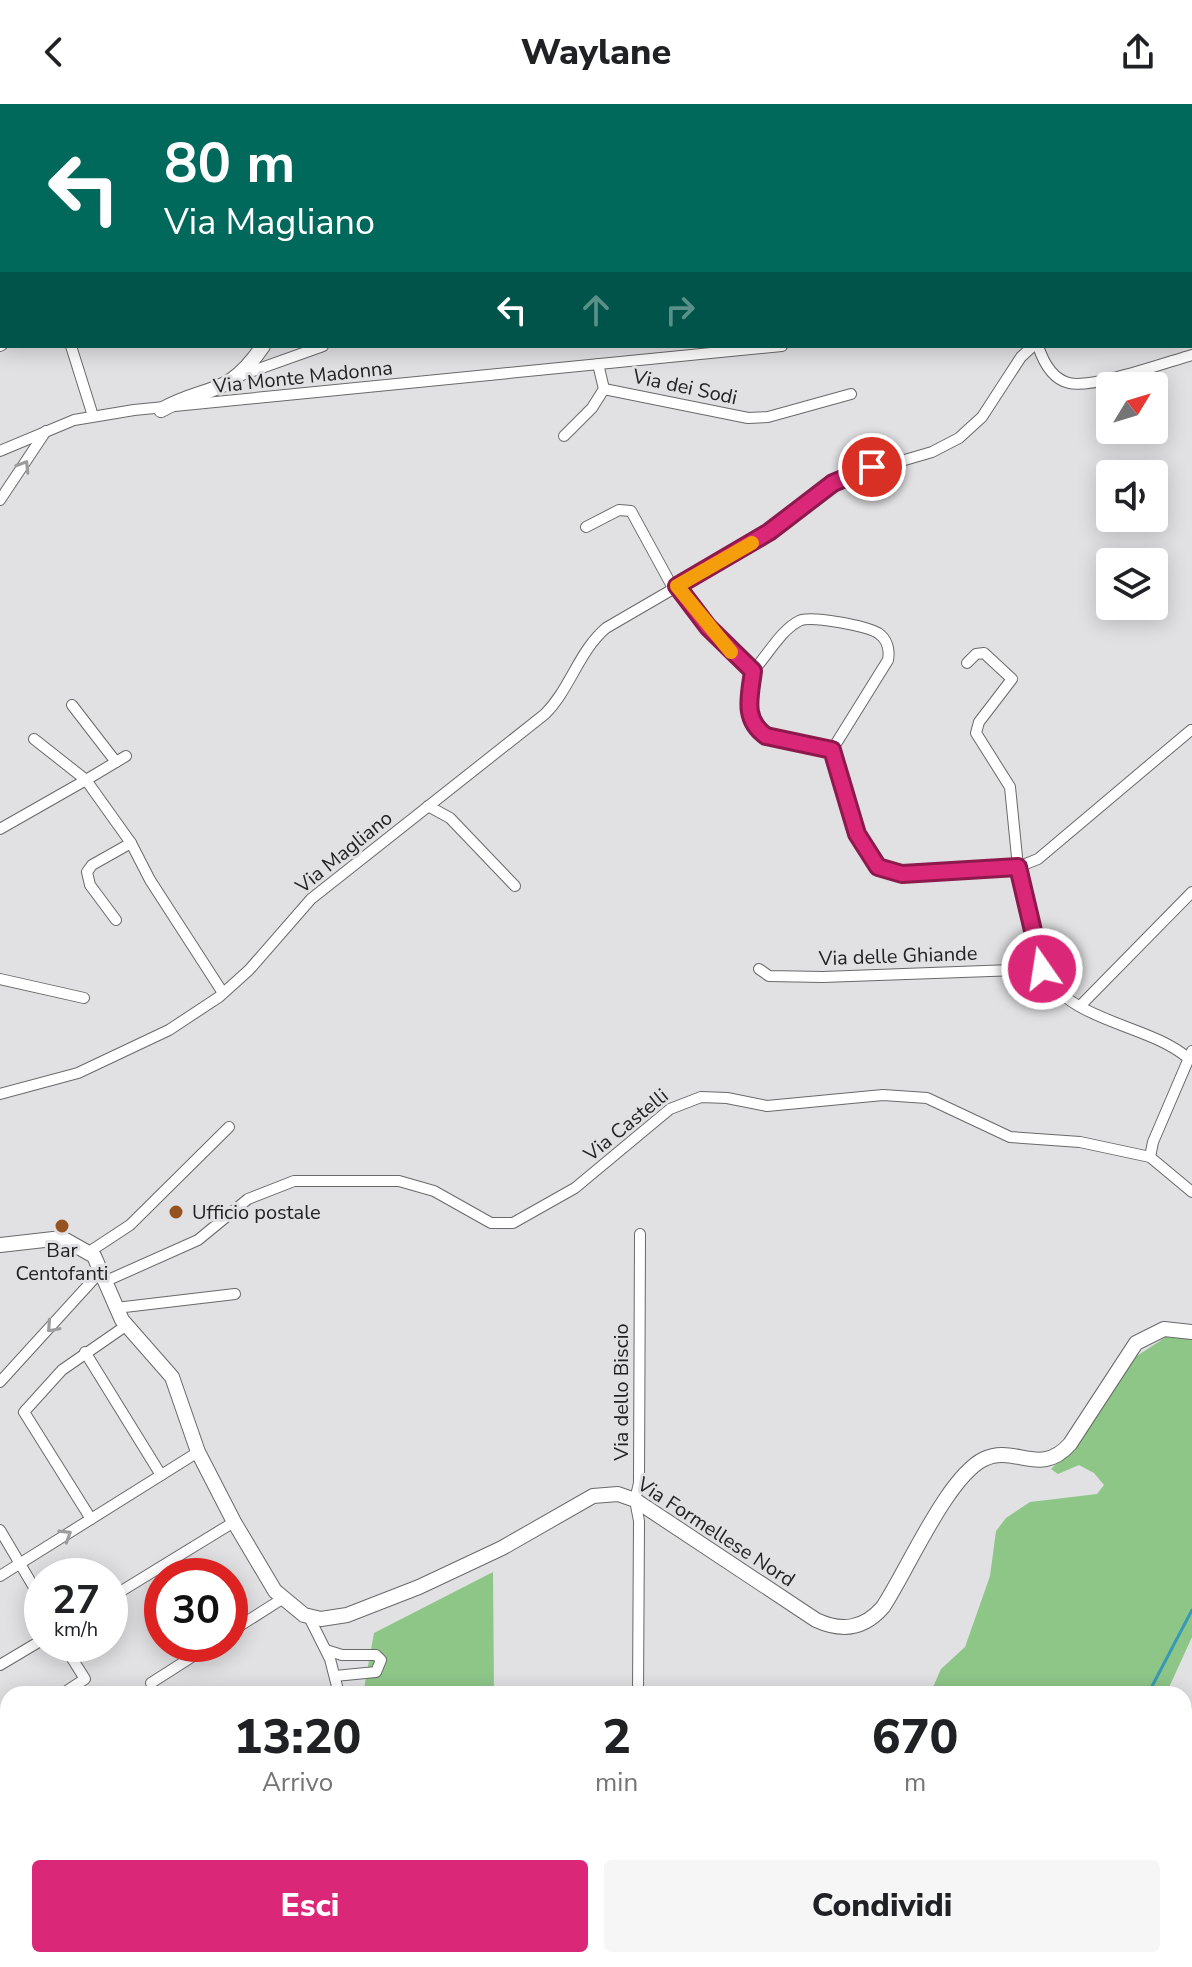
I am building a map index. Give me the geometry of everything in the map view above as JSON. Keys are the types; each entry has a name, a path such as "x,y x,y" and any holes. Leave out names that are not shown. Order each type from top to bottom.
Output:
{"street":[{"path":"72,348 93,416"},
{"path":"161,410 222,389 237,377 261,348"},
{"path":"237,377 317,348"},
{"name":"Via Monte Madonna","path":"1,449 93,416 762,348"},
{"name":"Via Magliano","path":"0,1094 78,1073 169,1030 223,993 249,970 311,899 364,861 545,714 602,632 769,532 840,479 932,452 959,438 982,417 1021,357 1032,348"},
{"path":"1036,348 1053,373 1072,384 1112,377 1192,355"},
{"name":"Via dei Sodi","path":"564,436 592,408 604,389 598,364"},
{"name":"Via dei Sodi","path":"604,389 756,418 851,394"},
{"path":"0,500 46,431"},
{"path":"586,527 619,510 631,511 675,587 708,627 753,671"},
{"path":"832,750 766,736 757,729 749,712 753,671 791,627 806,618 872,630 883,638 889,650 888,660 832,750 857,834 878,867 902,874 1018,867 1038,859 1191,730"},
{"path":"967,663 976,654 984,653 1003,667 1012,679 979,722 976,733 1010,787 1018,867 1042,969 1062,992 1081,1005 1190,1055 1150,1157"},
{"path":"0,829 121,759 72,705"},
{"path":"34,739 86,780 131,843 150,880 223,993"},
{"path":"428,806 450,818 515,886"},
{"path":"116,920 90,885 87,872 92,865 131,843"},
{"path":"1081,1005 1192,892"},
{"name":"Via delle Ghiande","path":"759,969 769,976 810,977 1042,969"},
{"path":"0,979 84,998"},
{"name":"Via Castelli","path":"104,1276 198,1240 252,1196 294,1181 399,1181 434,1191 491,1223 513,1223 575,1188 670,1109 701,1097 727,1098 767,1106 874,1095 916,1096 941,1103 1010,1137 1084,1143 1150,1157 1192,1192"},
{"path":"89,1252 138,1218 190,1162 229,1127"},
{"name":"Via dello Biscio","path":"638,1686 639,1521 635,1500 639,1478 640,1234"},
{"path":"0,1245 62,1238 89,1252 127,1325 172,1377 198,1452 234,1522 282,1599 309,1617 326,1650 337,1686"},
{"path":"0,1382 104,1276"},
{"path":"116,1308 235,1294"},
{"path":"91,1519 24,1412 62,1370 127,1325"},
{"name":"Via Formellese Nord","path":"309,1617 324,1619 356,1612 502,1548 593,1496 618,1494 635,1500 816,1620 835,1627 853,1627 868,1620 883,1607 949,1496 971,1469 998,1455 1037,1460 1058,1456 1072,1440 1136,1343 1164,1329 1192,1332"},
{"path":"85,1352 161,1475"},
{"path":"0,1576 198,1452"},
{"path":"128,1587 234,1522"},
{"path":"0,1530 24,1571"},
{"path":"248,1621 282,1599"},
{"path":"326,1650 342,1655 376,1655 381,1660 381,1668 375,1673 335,1676"},
{"path":"0,1665 24,1651"},
{"path":"74,1662 85,1679 74,1686"},
{"path":"151,1683 184,1662"}],"green space":[{"path":"1166,1337 1192,1339 1192,1637 1170,1686 934,1686 941,1669 965,1647 990,1576 996,1531 1006,1518 1030,1502 1097,1494 1104,1485 1094,1473 1079,1465 1058,1474 1051,1469 1076,1445 1129,1361"},
{"path":"493,1572 494,1686 364,1686 374,1633"}],"waterway":[{"path":"1152,1686 1192,1610"}],"slow traffic":[{"path":"731,652 700,618 677,586 752,543"}],"place":[{"name":"Ufficio postale","path":"176,1212"},
{"name":"Bar Centofanti","path":"62,1226"}],"route":[{"path":"872,467 833,483 769,532 677,586 708,627 742,664 753,671 748,707 757,729 766,736 832,750 857,834 878,867 886,872 902,874 1018,867 1042,969"}]}
